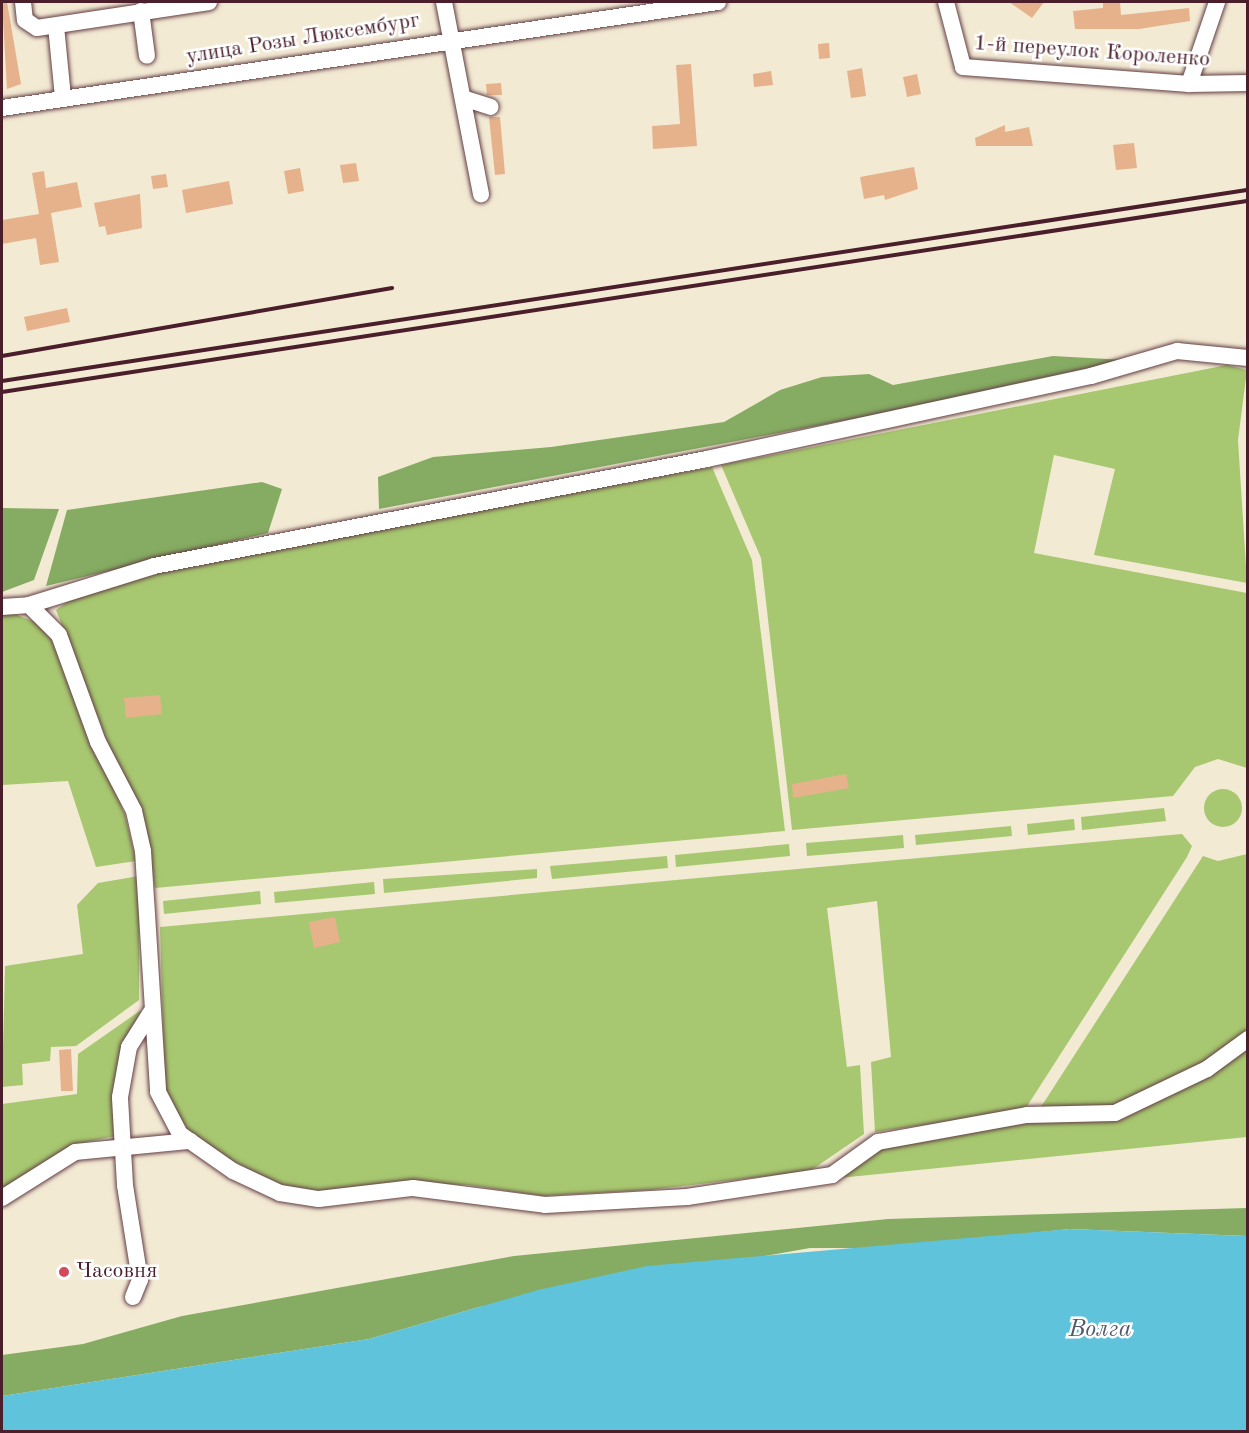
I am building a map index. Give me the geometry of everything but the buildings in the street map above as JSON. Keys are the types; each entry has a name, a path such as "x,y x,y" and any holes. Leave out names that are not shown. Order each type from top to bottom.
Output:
{"street":[{"path":"23,2 25,20 37,28 209,2"},
{"path":"444,2 481,194"},
{"name":"улица Розы Люксембург","path":"2,108 676,5 718,2"},
{"name":"1-й переулок Короленко","path":"946,2 963,67 1189,84 1248,83"},
{"path":"1189,84 1217,2"},
{"path":"141,11 147,56"},
{"path":"56,26 63,98"},
{"path":"463,98 491,107"},
{"path":"2,607 29,605 154,566 707,459 1091,376 1177,351 1248,358"},
{"path":"29,605 58,635 98,742 134,811 143,851 151,1012 158,1092 180,1134 233,1171 280,1193 319,1199 413,1188 545,1205 687,1197 832,1175 878,1142 1027,1115 1115,1113 1207,1069 1248,1039"},
{"path":"134,1297 140,1280 122,1144 120,1097 129,1047 151,1012"},
{"path":"2,1198 75,1152 122,1144 190,1141"}],"green space":[{"path":"1053,356 1125,360 868,416 379,509 378,477 433,457 551,447 724,422 780,390 822,377 869,374 893,385"},
{"path":"1227,365 1247,370 1238,440 1247,583 1094,555 1115,469 1054,455 1034,553 1247,593 1247,768 1218,759 1195,767 1173,796 792,830 761,558 721,465"},
{"path":"712,467 752,560 785,831 155,888 148,847 56,610 71,599 160,571"},
{"path":"262,482 282,489 268,533 46,586 67,510"},
{"path":"2,508 59,509 34,580 2,592"},
{"path":"12,613 38,623 55,645 125,815 136,861 96,867 68,781 2,785 2,614"},
{"path":"1223,789 1236,795 1242,808 1236,821 1223,827 1210,821 1204,808 1210,795"},
{"path":"1164,808 1166,821 1082,830 1081,817"},
{"path":"1074,819 1075,830 1028,835 1027,824"},
{"path":"1011,826 1012,836 916,845 915,835"},
{"path":"1182,834 1192,846 1187,857 1024,1111 875,1132 871,1062 891,1057 877,901 827,908 847,1067 860,1065 864,1134 810,1171 649,1190 542,1196 469,1185 395,1183 322,1192 278,1184 229,1159 189,1133 165,1090 160,927"},
{"path":"903,835 904,848 807,856 806,843"},
{"path":"789,844 790,856 676,867 675,855"},
{"path":"1247,854 1247,1031 1204,1065 1117,1107 1039,1110 1203,856 1218,861"},
{"path":"667,856 668,868 552,879 550,866"},
{"path":"537,869 537,878 384,893 383,879"},
{"path":"139,876 139,1000 76,1046 51,1047 50,1061 22,1064 23,1085 2,1087 5,966 83,954 77,905 98,883"},
{"path":"374,882 375,894 275,903 274,892"},
{"path":"260,891 261,904 164,914 163,901"},
{"path":"141,1010 128,1041 115,1136 78,1144 2,1190 2,1104 77,1094 78,1054"},
{"path":"1247,1047 1247,1137 839,1178 880,1148 1029,1123 1120,1120 1212,1074"},
{"path":"1247,1208 1247,1236 1070,1229 885,1248 810,1248 479,1307 369,1339 2,1396 2,1355 83,1344 182,1316 514,1256 888,1219"}],"water":[{"name":"Волга","path":"1070,1229 1247,1236 1247,1431 2,1431 2,1396 369,1339 538,1290 647,1266"}],"railway":[{"path":"2,381 1248,190"},
{"path":"2,392 1248,201"},
{"path":"2,356 392,288"}],"place":[{"name":"Часовня","path":"64,1272"}]}
